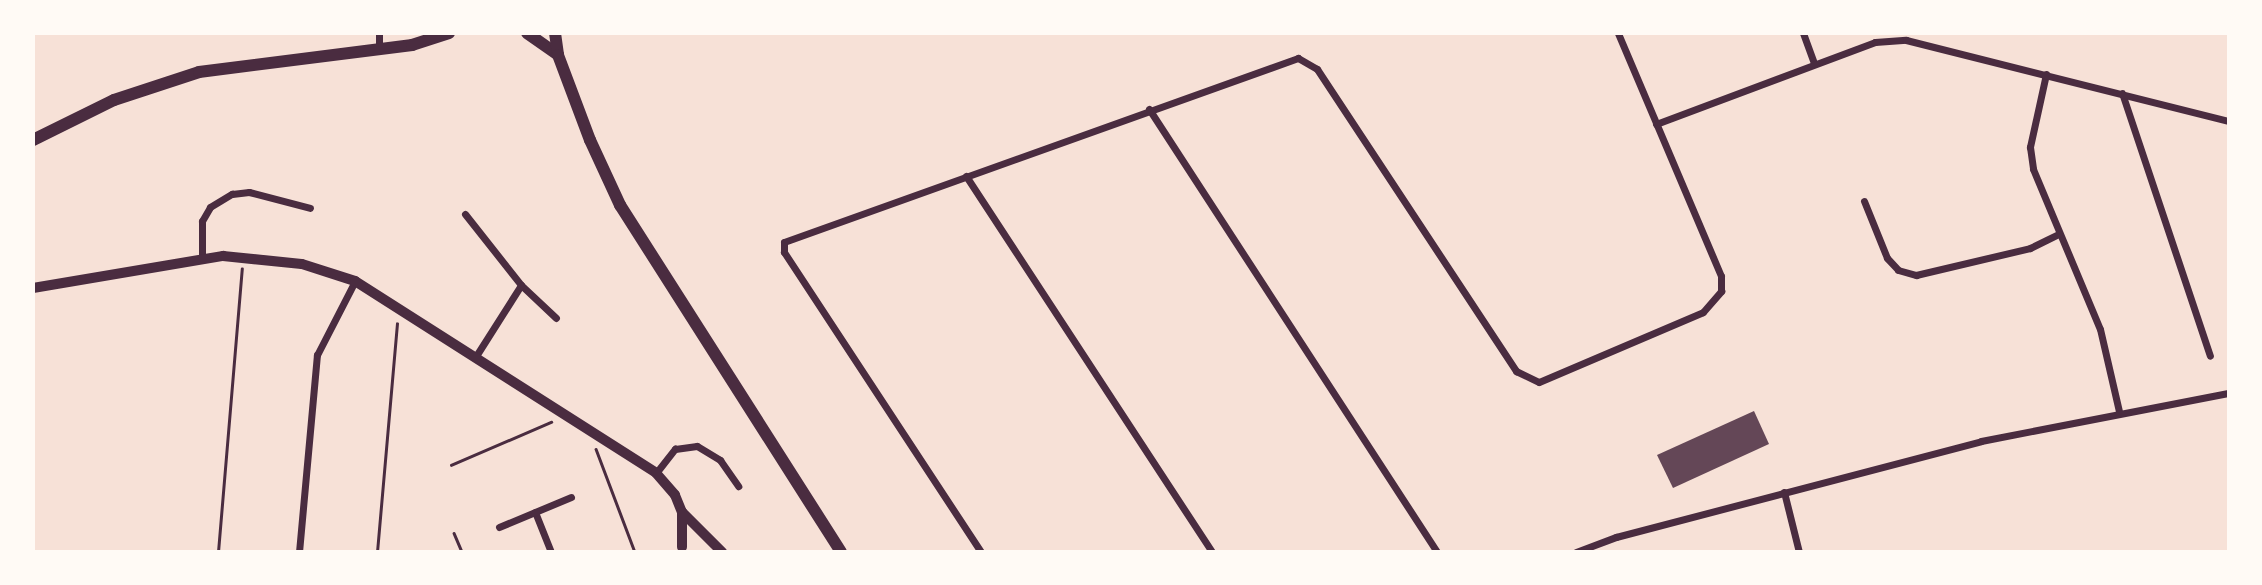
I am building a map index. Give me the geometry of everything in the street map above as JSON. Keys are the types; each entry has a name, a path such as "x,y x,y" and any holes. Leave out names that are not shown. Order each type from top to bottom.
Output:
{"main road":[{"path":"33,140 126,95 199,72 379,50 429,42 449,33"},
{"path":"527,33 558,55"},
{"path":"555,33 558,55 620,205 841,552"}],"street":[{"path":"379,33 379,50"},
{"path":"981,552 784,252 784,242 1288,60 1308,60 1516,371 1539,382 1703,312 1721,290 1721,276 1618,33"},
{"path":"1803,33 1814,63"},
{"path":"1656,124 1875,42 1906,40 2229,121"},
{"path":"2046,74 2030,147 2033,169 2100,329 2119,411"},
{"path":"2122,93 2210,356"},
{"path":"1149,109 1437,552"},
{"path":"966,176 1212,552"},
{"path":"202,258 202,220 210,207 232,194 249,192 310,208"},
{"path":"1864,201 1887,258 1898,270 1916,275 2030,248 2059,234"},
{"path":"465,214 521,285 556,318"},
{"path":"33,288 202,258 243,256 302,264 355,281 656,473 675,495 682,512 706,536 717,542 722,552"},
{"path":"299,552 317,355 355,281"},
{"path":"476,356 521,285"},
{"path":"1576,552 1616,537 1981,441 2119,411 2229,393"},
{"path":"656,473 675,449 698,446 720,460 738,486"},
{"path":"1784,492 1799,552"},
{"path":"499,527 571,497"},
{"path":"535,512 551,552"},
{"path":"681,549 682,512"},
{"path":"681,549 690,539 706,536"}],"path":[{"path":"218,552 243,256"},
{"path":"377,552 398,306"},
{"path":"451,465 567,415"},
{"path":"601,437 595,455 635,552"},
{"path":"454,533 462,552"}],"building":[{"path":"1754,411 1769,444 1673,488 1657,455"}]}
